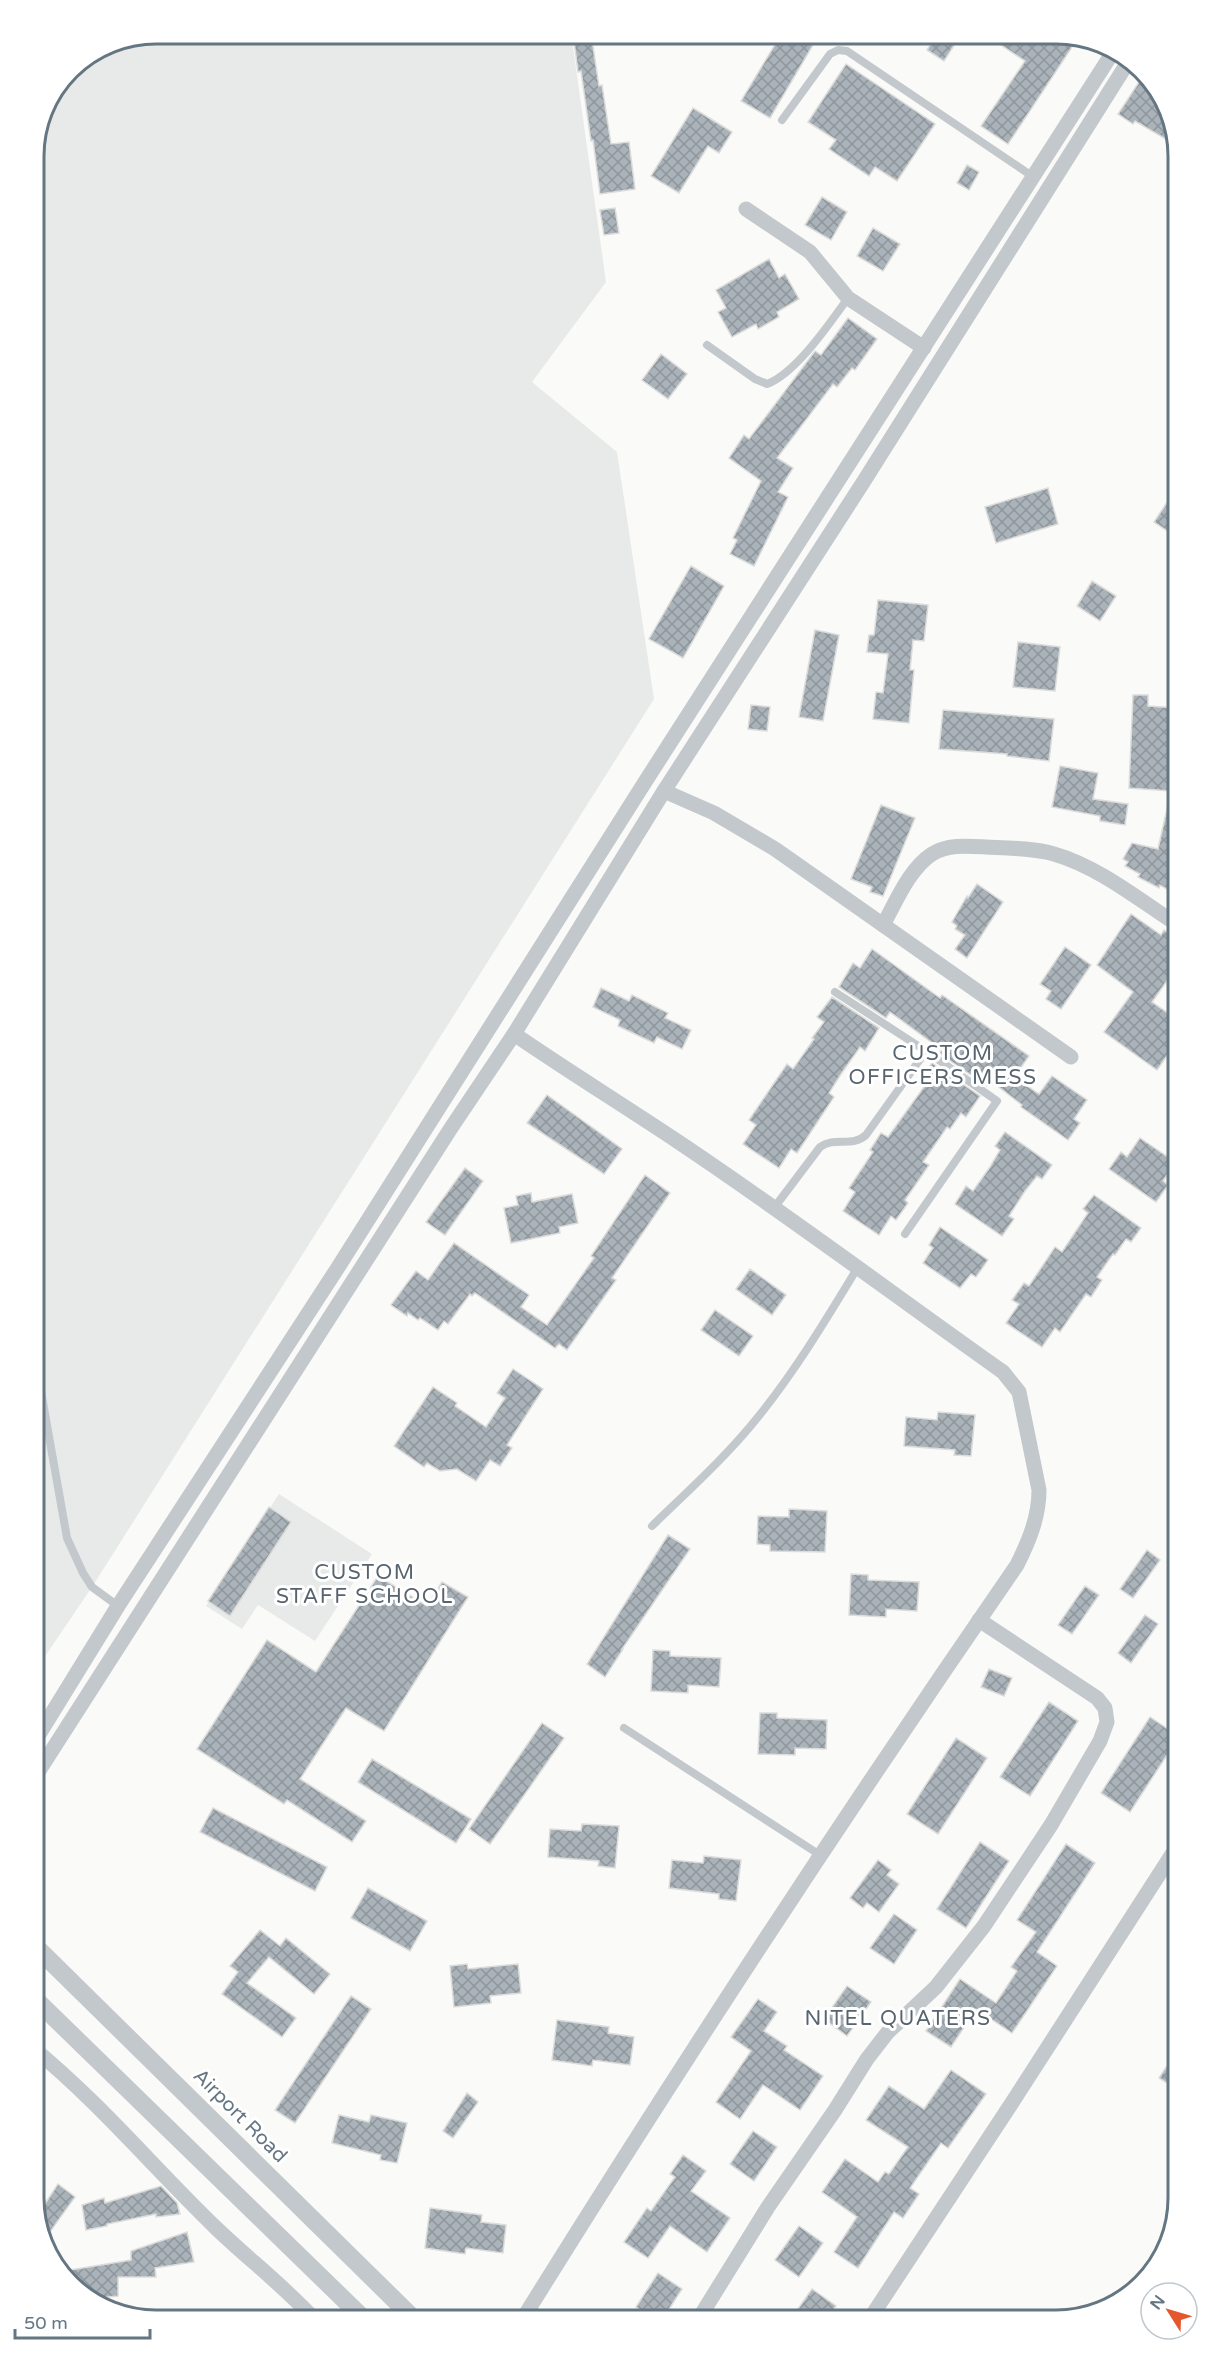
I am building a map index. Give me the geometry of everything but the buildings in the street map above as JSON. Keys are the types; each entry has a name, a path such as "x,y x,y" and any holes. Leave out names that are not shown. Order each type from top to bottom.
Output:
{"street":[{"path":"44,1726 118,1606 337,1269 645,782 1109,58"},
{"path":"44,1763 514,1034 664,791 864,481 1125,68"},
{"path":"747,209 810,252 848,298 924,348"},
{"path":"846,470 864,481"},
{"path":"664,791 714,813 775,849 1071,1057"},
{"path":"883,925 919,865 933,853 946,848 967,846 1011,848 1053,854 1079,863 1168,919"},
{"path":"514,1034 774,1208 1003,1372 1019,1392 1039,1490 1039,1502 1030,1535 1017,1565 820,1855 634,2139 529,2309"},
{"path":"704,2310 768,2207 867,2059 888,2032 936,1987 984,1926 1051,1825 1100,1741 1107,1722 1105,1708 1097,1698 979,1620"},
{"path":"875,2310 1168,1861"},
{"name":"Airport Road","path":"44,1955 404,2309"},
{"path":"44,2008 355,2309"},
{"path":"44,2058 98,2105 216,2228 304,2309"}],"lane":[{"path":"782,120 830,54 838,50 847,51 1032,176"},
{"path":"707,345 755,379 767,384 778,380 820,337 848,298"},
{"path":"835,992 995,1097 997,1101 905,1234"},
{"path":"774,1208 826,1142 855,1143 866,1136 926,1051"},
{"path":"652,1526 757,1418 802,1358 858,1267"},
{"path":"44,1408 67,1538 82,1573 92,1587 118,1606"},
{"path":"624,1728 820,1855"}],"shaded area":[{"path":"149,44 573,44 606,282 532,382 617,452 654,699 92,1587 44,1658 44,141 47,127 62,93 76,76 93,62 127,47"},
{"path":"279,1494 372,1554 315,1641 258,1605 242,1629 206,1606"}],"district":[{"name":"CUSTOM OFFICERS MESS","path":"943,1065"},
{"name":"CUSTOM STAFF SCHOOL","path":"365,1584"},
{"name":"NITEL QUATERS","path":"898,2018"}]}
